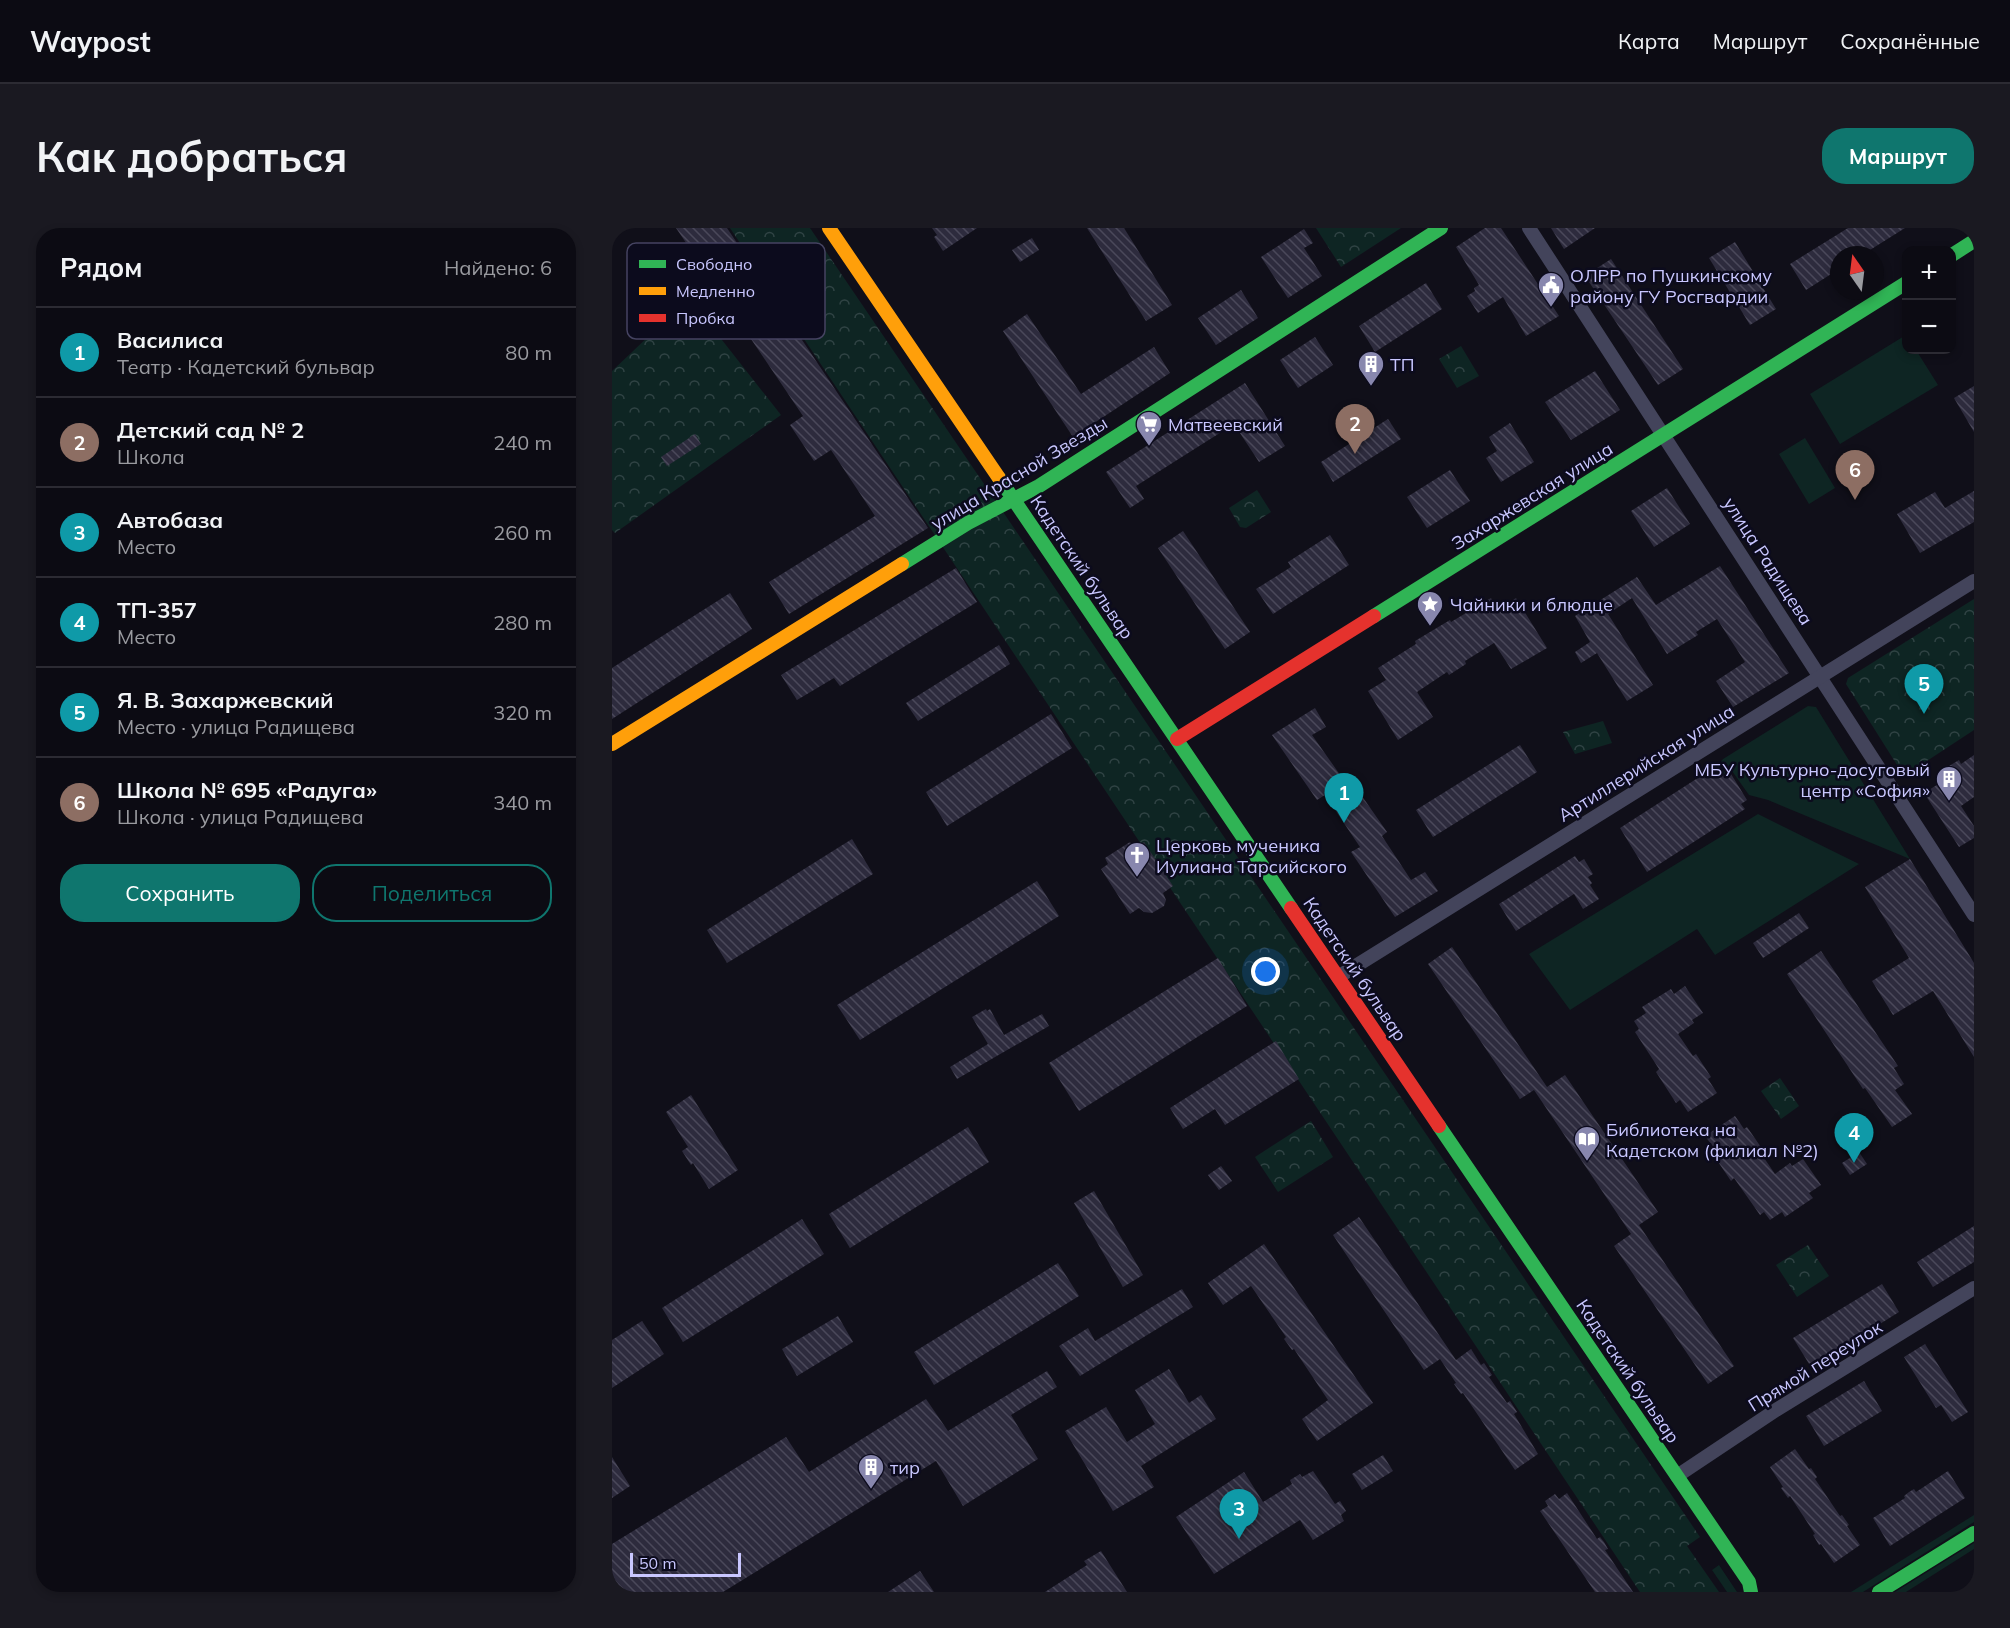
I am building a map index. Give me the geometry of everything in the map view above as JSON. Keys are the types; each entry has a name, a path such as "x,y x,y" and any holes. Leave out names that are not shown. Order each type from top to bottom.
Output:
{"street":[{"name":"Кадетский бульвар","path":"829,228 1677,1476 1750,1587 1765,1592"},
{"name":"улица Красной Звезды","path":"612,744 982,514 1039,486 1441,228"},
{"name":"улица Радищева","path":"1529,228 1974,915"},
{"path":"1956,252 1974,241"},
{"name":"Захаржевская улица","path":"1177,739 1902,286"},
{"name":"Артиллерийская улица","path":"1338,976 1974,581"},
{"name":"Прямой переулок","path":"1677,1476 1776,1410 1974,1288"},
{"path":"1879,1592 1974,1533"}],"green space":[{"path":"730,228 810,228 820,243 740,243"},
{"path":"1316,228 1401,228 1341,267"},
{"path":"825,250 1700,1537 1687,1546 1719,1592 1640,1592 804,339 825,339"},
{"path":"1902,337 1902,354 1919,354 1938,385 1840,444 1810,394"},
{"path":"646,339 721,339 781,415 615,533 612,530 612,371"},
{"path":"1461,346 1479,376 1457,388 1439,359"},
{"path":"1805,438 1835,488 1809,504 1779,454"},
{"path":"1257,490 1271,512 1246,528 1240,527 1229,508"},
{"path":"1974,599 1974,730 1904,776 1846,684 1848,678"},
{"path":"1808,706 1816,707 1910,859 1768,800 1749,795 1732,771 1723,775 1718,765 1723,759"},
{"path":"1603,721 1612,743 1575,754 1563,732"},
{"path":"1758,814 1859,864 1715,955 1697,929 1570,1010 1529,954"},
{"path":"1780,1078 1799,1106 1781,1119 1761,1091"},
{"path":"1311,1121 1333,1157 1278,1192 1255,1157"},
{"path":"1808,1245 1829,1276 1797,1297 1776,1265"},
{"path":"1974,1515 1974,1522 1863,1592 1851,1592"},
{"path":"1974,1543 1974,1549 1906,1592 1895,1592"},
{"path":"1719,1565 1737,1592 1727,1592 1712,1570"}],"building":[{"path":"676,228 727,228 737,243 686,243"},
{"path":"932,228 977,228 943,251 934,237 937,235"},
{"path":"1087,228 1124,228 1172,305 1146,321"},
{"path":"1485,228 1501,228 1559,316 1526,336 1503,297 1478,313 1467,296 1479,285 1456,247"},
{"path":"1551,228 1595,228 1564,249"},
{"path":"1848,228 1905,228 1876,246 1830,246 1830,275 1806,290 1790,264"},
{"path":"1304,229 1313,243 1304,248 1322,276 1288,298 1261,257"},
{"path":"1032,238 1039,250 1020,262 1012,250"},
{"path":"1735,242 1776,309 1750,325 1709,258"},
{"path":"1611,259 1683,369 1658,385 1585,276"},
{"path":"1426,283 1442,309 1375,352 1359,326"},
{"path":"1241,290 1258,318 1216,345 1198,318"},
{"path":"1027,314 1081,394 1154,347 1170,373 1073,437 1003,331"},
{"path":"1315,337 1333,365 1298,388 1280,360"},
{"path":"751,339 801,339 928,528 789,614 769,582 875,516 831,450 814,461 790,425 803,416"},
{"path":"1595,371 1620,410 1571,440 1545,402"},
{"path":"1245,383 1285,446 1259,462 1234,424 1136,486 1144,499 1130,508 1106,472"},
{"path":"1974,386 1974,432 1954,398"},
{"path":"1388,419 1401,439 1333,482 1321,462"},
{"path":"1510,423 1534,462 1501,482 1486,458 1497,451 1489,437"},
{"path":"695,434 701,444 667,466 661,457"},
{"path":"1450,470 1470,501 1427,528 1407,497"},
{"path":"1667,488 1690,524 1654,547 1631,511"},
{"path":"1974,491 1974,522 1920,553 1897,514 1935,492 1945,508"},
{"path":"1183,531 1250,632 1225,649 1158,548"},
{"path":"1330,535 1349,565 1273,614 1256,589 1291,567 1288,562"},
{"path":"1720,566 1789,673 1733,707 1716,681 1745,662 1717,619 1696,632 1698,635 1667,654 1632,598 1608,614 1653,685 1627,701 1597,653 1581,663 1575,652 1590,642 1575,616 1637,577 1656,605"},
{"path":"956,568 977,602 840,686 834,678 797,700 781,675"},
{"path":"730,593 752,629 612,719 612,668"},
{"path":"1491,598 1498,610 1516,598 1547,648 1511,669 1494,643 1465,661 1466,664 1449,675 1447,672 1417,692 1433,717 1398,740 1368,691 1386,680 1378,668 1416,644 1415,641"},
{"path":"999,645 1010,664 918,721 906,703"},
{"path":"1315,708 1326,727 1312,735 1343,779 1348,776 1387,832 1382,836 1411,880 1425,872 1438,891 1395,917 1351,852 1360,847 1325,795 1317,800 1272,735"},
{"path":"1051,714 1072,748 947,826 926,792"},
{"path":"1520,745 1537,772 1433,837 1416,810"},
{"name":"МБУ Культурно-досуговый центр «София»","path":"1974,755 1974,797 1961,806 1974,826 1974,838 1959,847 1924,793 1940,783 1938,779 1952,770 1949,766 1959,760 1961,764"},
{"path":"1718,765 1725,778 1731,774 1747,800 1741,804 1745,809 1647,872 1620,828"},
{"path":"852,839 873,874 727,963 707,930"},
{"name":"Церковь мученика Иулиана Тарсийского","path":"1130,842 1134,848 1144,842 1173,886 1163,893 1166,900 1164,906 1152,913 1144,912 1139,908 1130,914 1101,869 1108,864 1105,858"},
{"path":"1575,856 1579,862 1584,859 1593,874 1588,877 1599,899 1583,909 1574,894 1516,931 1499,904"},
{"path":"1910,859 1974,963 1974,1057 1933,991 1893,1015 1872,981 1909,958 1865,887"},
{"path":"1037,881 1059,916 860,1040 837,1005"},
{"path":"1799,913 1809,928 1763,958 1753,943"},
{"path":"1452,947 1547,1087 1565,1075 1658,1212 1639,1225 1734,1366 1708,1384 1614,1246 1631,1234 1534,1090 1520,1099 1428,964"},
{"path":"1821,951 1898,1066 1894,1068 1904,1084 1895,1090 1912,1114 1892,1127 1865,1088 1863,1089 1787,974"},
{"path":"1218,958 1247,1006 1079,1111 1049,1063"},
{"path":"1685,986 1703,1013 1692,1020 1694,1023 1678,1034 1693,1056 1696,1054 1711,1077 1708,1079 1717,1093 1688,1112 1680,1100 1676,1103 1656,1072 1659,1069 1635,1032 1639,1029 1634,1021 1646,1013 1642,1007 1671,989 1674,994"},
{"path":"986,1009 987,1011 990,1009 1004,1035 1042,1014 1049,1026 957,1079 950,1067 988,1044 972,1017"},
{"path":"1276,1041 1299,1079 1225,1125 1215,1109 1183,1129 1170,1108"},
{"path":"691,1095 738,1170 709,1189 693,1163 691,1165 682,1151 688,1147 666,1112"},
{"path":"1735,1116 1744,1129 1747,1127 1763,1150 1760,1152 1775,1174 1790,1163 1792,1166 1803,1159 1821,1185 1809,1193 1813,1198 1785,1217 1782,1212 1770,1220 1764,1212 1760,1215 1734,1178 1731,1181 1710,1150 1714,1148 1705,1136"},
{"path":"968,1127 989,1162 850,1248 829,1214"},
{"path":"1859,1152 1867,1164 1850,1175 1842,1163"},
{"path":"1221,1166 1232,1181 1219,1190 1208,1175"},
{"path":"1094,1191 1143,1275 1123,1287 1074,1203"},
{"path":"1359,1217 1456,1360 1471,1349 1481,1365 1484,1363 1492,1375 1489,1377 1507,1403 1510,1401 1517,1412 1514,1414 1538,1454 1515,1470 1463,1393 1461,1394 1454,1384 1456,1383 1440,1359 1424,1370 1333,1235"},
{"path":"802,1219 824,1254 683,1342 662,1308"},
{"path":"1974,1226 1974,1262 1933,1287 1917,1262"},
{"path":"1264,1244 1373,1403 1317,1441 1302,1419 1328,1400 1294,1349 1292,1350 1284,1339 1286,1337 1251,1286 1223,1305 1208,1283"},
{"path":"1058,1263 1079,1296 934,1385 914,1352"},
{"path":"1882,1284 1899,1312 1811,1367 1793,1338"},
{"path":"1182,1289 1193,1307 1080,1376 1059,1346 1088,1328 1095,1341"},
{"path":"838,1316 853,1342 797,1376 782,1349"},
{"path":"642,1321 664,1354 612,1388 612,1340"},
{"path":"1925,1344 1968,1412 1952,1422 1941,1405 1936,1408 1904,1357"},
{"path":"1169,1369 1189,1403 1201,1395 1216,1419 1141,1466 1154,1487 1113,1511 1065,1431 1106,1407 1127,1442 1155,1424 1135,1390"},
{"path":"1047,1371 1057,1387 1011,1415 1038,1459 963,1506 936,1461 723,1592 621,1592 612,1578 612,1544 786,1437 809,1472 926,1399 948,1431"},
{"path":"1864,1381 1882,1411 1824,1446 1806,1416"},
{"path":"1795,1449 1809,1469 1811,1468 1817,1477 1815,1479 1840,1516 1842,1515 1849,1525 1847,1526 1860,1545 1834,1563 1821,1544 1819,1545 1813,1535 1815,1534 1790,1496 1788,1498 1781,1488 1783,1487 1770,1467"},
{"path":"1383,1455 1393,1471 1362,1490 1352,1474"},
{"path":"612,1457 630,1486 612,1498"},
{"path":"1313,1471 1335,1504 1340,1501 1346,1511 1341,1515 1344,1521 1313,1540 1300,1520 1214,1574 1176,1517 1244,1472 1263,1502 1292,1484 1290,1480 1300,1474 1302,1477"},
{"path":"1948,1471 1965,1498 1890,1546 1873,1518 1905,1498 1904,1496 1909,1492 1914,1489 1916,1492"},
{"path":"1567,1493 1597,1539 1600,1537 1604,1542 1608,1549 1605,1550 1633,1592 1595,1592 1540,1511 1548,1506 1545,1501 1555,1494 1559,1499"},
{"path":"1101,1551 1127,1592 1045,1592 1087,1565 1084,1561"},
{"path":"920,1571 934,1592 888,1592"}],"traffic: fast":[{"path":"902,564 968,523 1039,486 1441,228"},
{"path":"1956,252 1974,241"},
{"path":"1374,616 1902,286"},
{"path":"999,478 1291,908"},
{"path":"1439,1126 1749,1582 1751,1592"},
{"path":"1879,1592 1974,1533"}],"traffic: slow":[{"path":"829,228 999,478"},
{"path":"612,744 902,564"}],"traffic: jam":[{"path":"1177,739 1374,616"},
{"path":"1291,908 1439,1126"}],"place":[{"name":"ОЛРР по Пушкинскому району ГУ Росгвардии","path":"1551,308"},
{"name":"ТП","path":"1371,387"},
{"name":"Матвеевский","path":"1149,447"},
{"name":"Детский сад № 2","path":"1355,454"},
{"name":"Школа № 695 «Радуга»","path":"1855,500"},
{"name":"Чайники и блюдце","path":"1430,627"},
{"name":"Я. В. Захаржевский","path":"1924,714"},
{"name":"МБУ Культурно-досуговый центр «София»","path":"1949,802"},
{"name":"Василиса","path":"1344,823"},
{"name":"Церковь мученика Иулиана Тарсийского","path":"1137,878"},
{"name":"Библиотека на Кадетском (филиал №2)","path":"1587,1162"},
{"name":"ТП-357","path":"1854,1163"},
{"name":"тир","path":"871,1490"},
{"name":"Автобаза","path":"1239,1539"}]}
